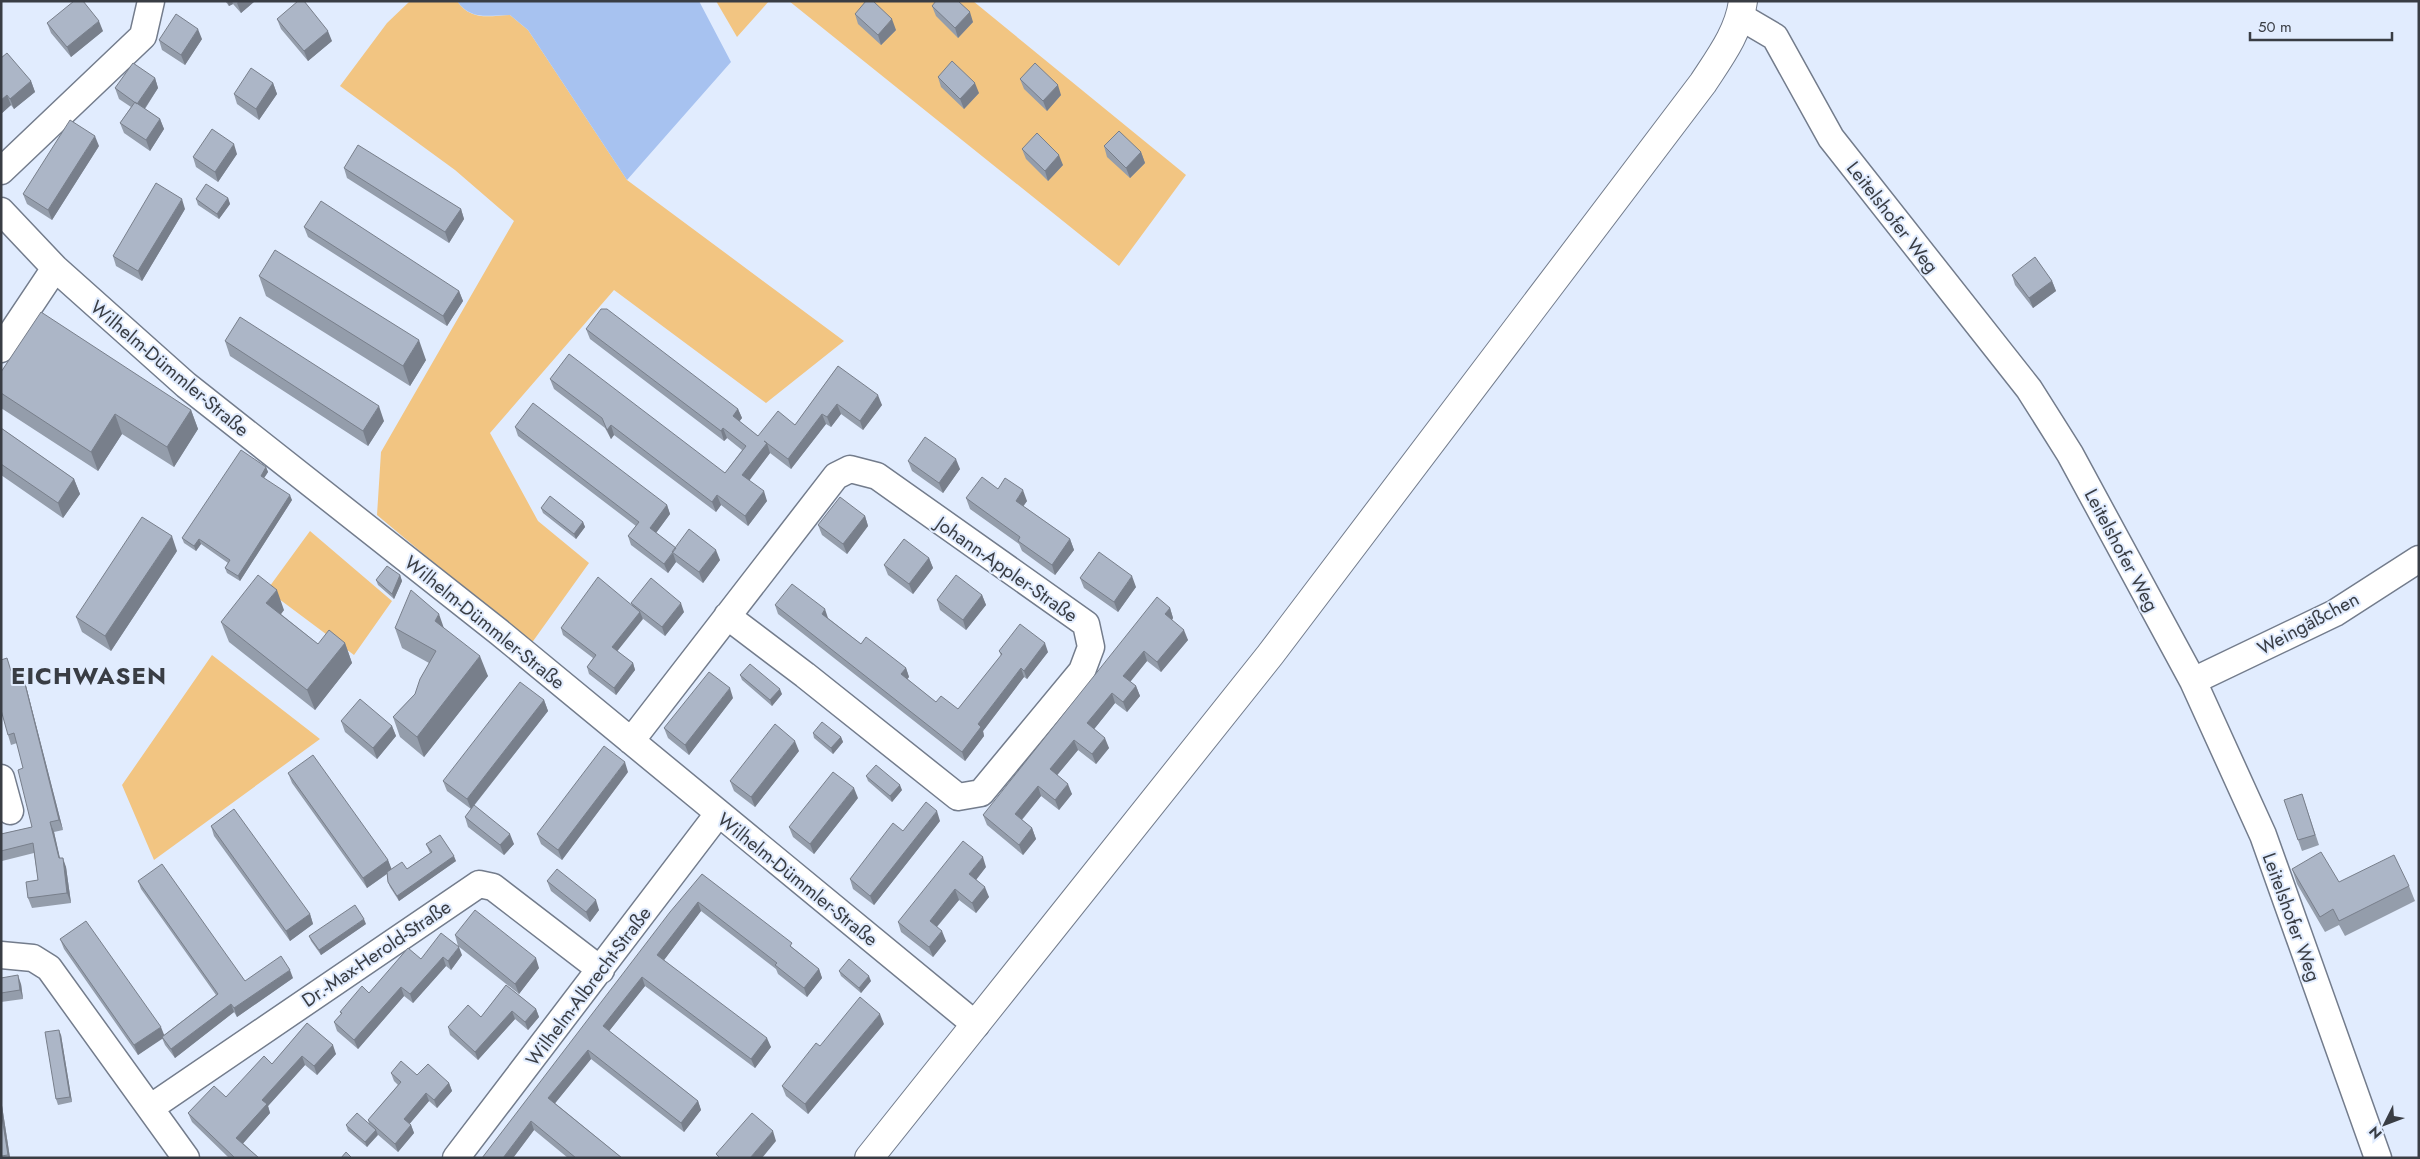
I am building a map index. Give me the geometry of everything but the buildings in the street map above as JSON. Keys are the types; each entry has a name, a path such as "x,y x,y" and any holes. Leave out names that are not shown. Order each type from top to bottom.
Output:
{"main road":[{"path":"869,1158 1270,655 1704,83 1728,44 1742,9"}],"street":[{"path":"1,171 143,36 151,1"},
{"name":"Leitelshofer Weg","path":"1742,9 1775,37 1831,138 2029,390 2070,454 2193,681 2263,835 2378,1158"},
{"name":"Wilhelm-Dümmler-Straße","path":"1,211 55,268 186,385 318,491 441,585 718,814 827,900 976,1025"},
{"path":"1,349 55,268"},
{"name":"Johann-Appler-Straße","path":"631,741 727,616 836,476 850,469 877,476 1086,624 1091,647 1082,671 980,793 958,798 821,687 727,616"},
{"name":"Weingäßchen","path":"2193,681 2335,613 2419,558"},
{"path":"1,778 10,811"},
{"name":"Wilhelm-Albrecht-Straße","path":"456,1158 718,814"},
{"name":"Dr.-Max-Herold-Straße","path":"150,1108 478,884 492,887 601,970"},
{"path":"1,955 33,958 49,968 186,1158"}],"shaded area":[{"path":"410,1 457,1 468,12 480,16 510,15 528,30 627,180 844,341 766,403 614,290 490,433 538,521 589,563 531,644 377,515 381,452 514,221 455,170 340,86 387,23"},
{"path":"716,1 769,1 737,37"},
{"path":"789,1 973,1 1186,175 1119,266"},
{"path":"310,531 392,601 354,655 267,590"},
{"path":"212,655 320,739 154,860 122,785"}],"water":[{"path":"457,1 699,1 731,62 627,180 528,30 510,15 480,16 468,12"}],"district":[{"name":"EICHWASEN","path":"89,676"}]}
